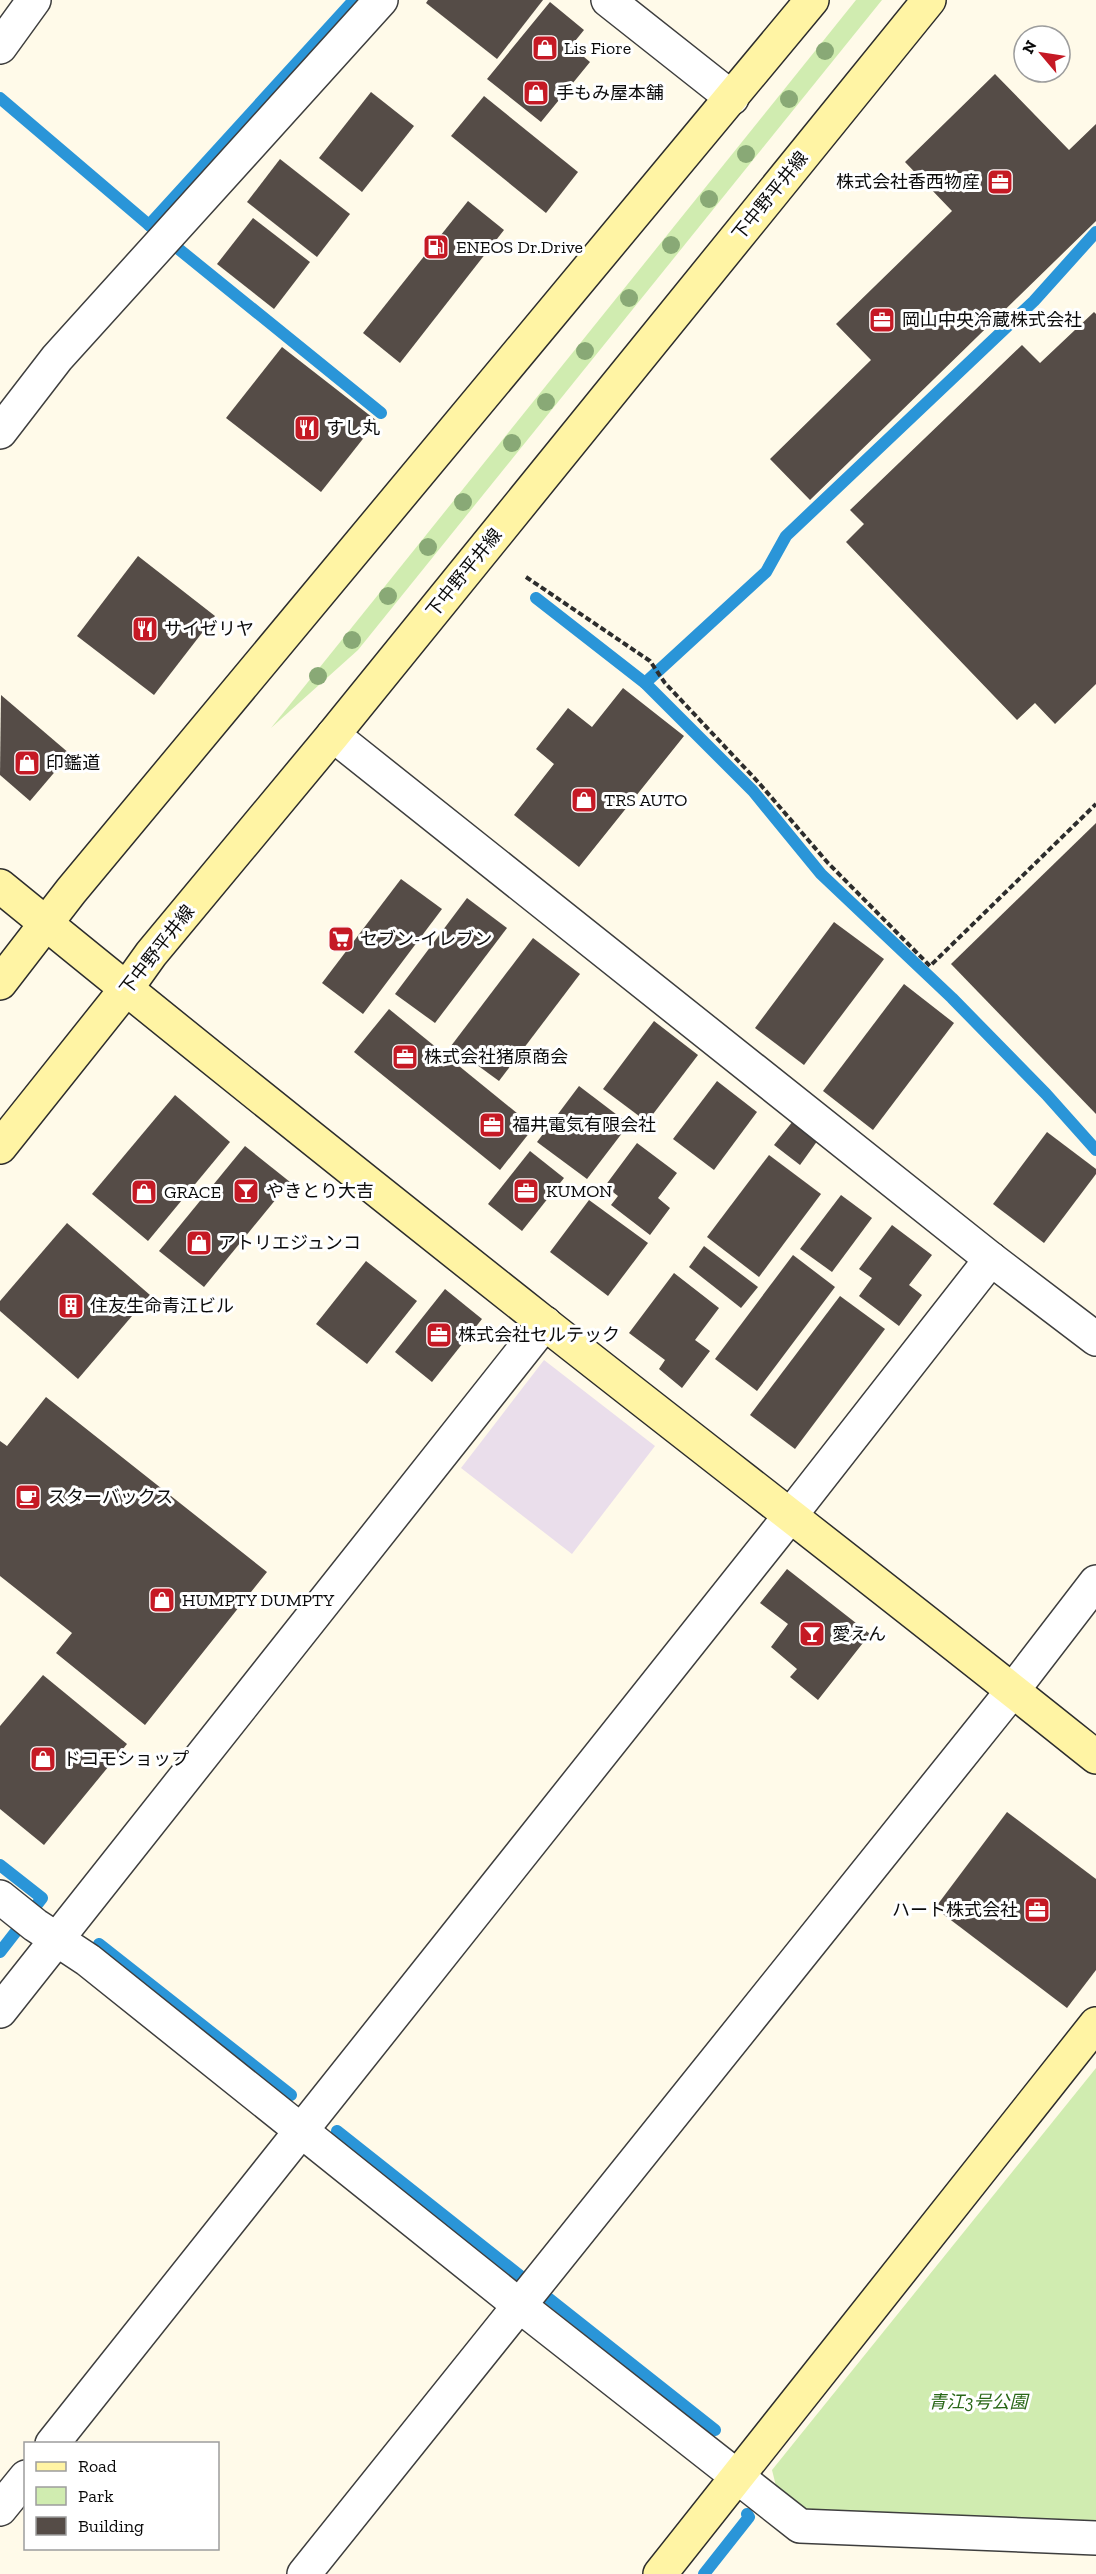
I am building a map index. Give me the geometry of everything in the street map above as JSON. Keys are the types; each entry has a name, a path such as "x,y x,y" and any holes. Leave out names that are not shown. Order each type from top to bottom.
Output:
{"street":[{"path":"0,47 34,0"},
{"path":"0,432 57,358 381,0"},
{"path":"608,0 732,98"},
{"path":"0,983 46,924 812,0"},
{"name":"下中野平井線","path":"0,1147 126,989 151,954 333,735 929,0"},
{"path":"333,735 991,1259 1096,1339"},
{"path":"0,886 545,1323 791,1514 1096,1757"},
{"path":"54,2442 991,1259"},
{"path":"0,2012 27,1918 545,1323"},
{"path":"304,2574 1013,1690 1096,1582"},
{"path":"27,1918 88,1960 301,2130 530,2294 736,2476 800,2526 1096,2538"},
{"path":"660,2574 1096,2025"},
{"path":"0,2509 24,2479"}],"path":[{"path":"526,577 650,661 665,683 759,783 828,863 930,966 1096,804"}],"shaded area":[{"path":"544,1360 655,1446 572,1554 461,1468"}],"green space":[{"path":"856,0 882,0 358,650 271,728"},
{"name":"青江3号公園","path":"1096,2068 1096,2527 806,2514 778,2494 772,2470"}],"building":[{"path":"428,0 543,0 497,59 426,3"},
{"path":"550,2 584,30 571,46 590,62 541,122 487,79"},
{"path":"995,74 1069,150 1096,124 1096,221 810,500 770,459 871,360 836,324 952,211 905,162"},
{"path":"371,92 414,126 362,192 319,158"},
{"path":"484,96 578,172 546,213 451,136"},
{"path":"280,159 350,214 317,257 247,202"},
{"path":"468,201 504,230 400,363 363,333"},
{"path":"253,218 310,262 274,309 217,264"},
{"path":"1094,312 1096,314 1096,684 1055,724 1035,703 1017,720 846,542 864,524 850,510 1022,345 1040,363"},
{"path":"282,347 377,421 321,492 226,418"},
{"path":"138,556 215,616 154,695 77,636"},
{"path":"623,688 684,736 579,867 514,815 554,764 536,749 568,708 592,727"},
{"path":"1,695 70,754 30,801 0,775"},
{"path":"1096,823 1096,1114 951,964"},
{"path":"401,879 442,909 363,1014 322,983"},
{"path":"467,898 507,928 435,1023 395,994"},
{"path":"834,922 884,959 804,1065 755,1028"},
{"path":"533,938 580,974 499,1081 451,1046"},
{"path":"904,984 954,1023 873,1130 823,1091"},
{"path":"389,1009 534,1127 500,1170 354,1052"},
{"path":"654,1021 698,1055 647,1122 603,1089"},
{"path":"717,1081 757,1112 714,1170 673,1139"},
{"path":"579,1086 629,1124 587,1179 537,1142"},
{"path":"175,1095 230,1142 148,1241 92,1194"},
{"path":"793,1121 818,1140 800,1165 774,1145"},
{"path":"1047,1132 1096,1169 1096,1174 1044,1243 993,1204"},
{"path":"637,1143 677,1173 658,1198 670,1208 650,1235 611,1205 618,1196 605,1186"},
{"path":"245,1146 290,1182 204,1287 159,1251"},
{"path":"530,1151 564,1178 522,1231 488,1204"},
{"path":"769,1155 821,1194 759,1277 707,1237"},
{"path":"841,1195 872,1218 832,1272 800,1249"},
{"path":"589,1200 648,1243 608,1296 550,1252"},
{"name":"住友生命青江ビル","path":"67,1223 150,1295 78,1379 0,1311 0,1301"},
{"path":"892,1225 932,1255 909,1285 922,1295 899,1326 859,1296 872,1278 859,1269"},
{"path":"704,1246 758,1287 741,1308 689,1267"},
{"path":"793,1255 835,1287 757,1391 715,1359"},
{"path":"366,1261 417,1301 367,1364 316,1324"},
{"path":"674,1273 719,1308 695,1340 710,1351 682,1388 659,1369 665,1360 629,1333"},
{"path":"445,1289 482,1319 432,1382 395,1352"},
{"path":"840,1296 885,1329 795,1449 750,1415"},
{"path":"46,1397 267,1572 145,1725 56,1653 72,1633 0,1576 0,1441 7,1446"},
{"path":"787,1569 870,1634 818,1700 790,1677 797,1669 771,1647 788,1624 760,1603"},
{"path":"43,1675 127,1744 44,1845 0,1809 0,1726"},
{"path":"1007,1812 1096,1879 1096,1970 1067,2008 935,1908"}],"waterway":[{"path":"149,225 354,0"},
{"path":"0,98 149,225 381,413"},
{"path":"645,683 766,572 786,536 1034,301 1096,232"},
{"path":"536,598 645,683 753,791 821,874 952,998 1046,1094 1096,1150"},
{"path":"0,1865 42,1898 0,1952"},
{"path":"99,1944 291,2095"},
{"path":"337,2131 715,2430"},
{"path":"704,2574 749,2517 747,2514"}],"place":[{"name":"Lis Fiore","path":"545,48"},
{"name":"手もみ屋本舗","path":"536,93"},
{"name":"株式会社香西物産","path":"1000,182"},
{"name":"ENEOS Dr.Drive","path":"436,247"},
{"name":"岡山中央冷蔵株式会社","path":"882,320"},
{"name":"すし丸","path":"307,428"},
{"name":"サイゼリヤ","path":"145,629"},
{"name":"印鑑道","path":"27,763"},
{"name":"TRS AUTO","path":"584,800"},
{"name":"セブン-イレブン","path":"341,939"},
{"name":"株式会社猪原商会","path":"405,1057"},
{"name":"福井電気有限会社","path":"492,1125"},
{"name":"やきとり大吉","path":"246,1191"},
{"name":"KUMON","path":"526,1191"},
{"name":"GRACE","path":"144,1192"},
{"name":"アトリエジュンコ","path":"199,1243"},
{"name":"住友生命青江ビル","path":"71,1306"},
{"name":"株式会社セルテック","path":"439,1335"},
{"name":"スターバックス","path":"28,1497"},
{"name":"HUMPTY DUMPTY","path":"162,1600"},
{"name":"愛えん","path":"812,1634"},
{"name":"ドコモショップ","path":"43,1759"},
{"name":"ハート株式会社","path":"1037,1910"}]}
